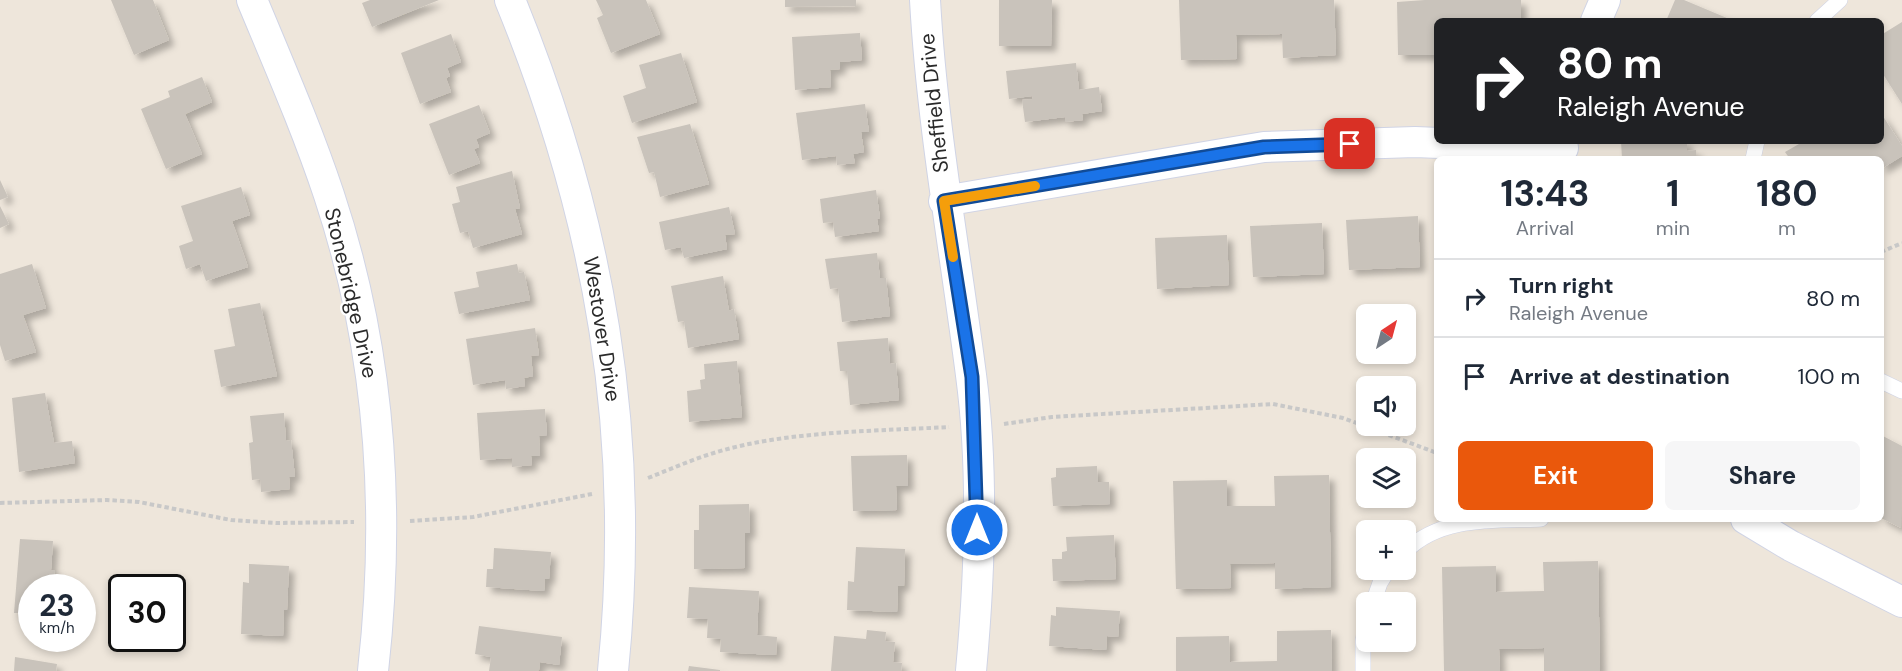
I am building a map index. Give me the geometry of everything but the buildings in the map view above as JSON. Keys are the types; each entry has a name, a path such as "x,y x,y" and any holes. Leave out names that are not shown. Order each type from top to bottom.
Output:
{"street":[{"name":"Stonebridge Drive","path":"252,0 329,196 362,321 373,385 383,522 379,619 373,671"},
{"name":"Westover Drive","path":"510,0 554,119 579,200 610,360 620,497 619,613 613,671"},
{"name":"Sheffield Drive","path":"925,0 928,56 944,201 972,377 977,574 971,671"},
{"path":"1597,18 1605,0"},
{"path":"944,201 1264,147 1434,143"},
{"path":"1457,144 1563,149"},
{"path":"1751,522 1791,546 1902,603"}],"lane":[{"path":"1820,18 1840,0"},
{"path":"1884,382 1902,391"},
{"path":"1416,544 1442,528 1487,522"},
{"path":"1363,652 1363,671"}],"path":[{"path":"1884,251 1902,243"},
{"path":"1002,424 1052,417 1273,404 1343,418 1434,452"},
{"path":"647,478 718,452 780,440 868,431 958,427"},
{"path":"400,521 473,517 603,491"},
{"path":"0,502 107,500 139,502 231,520 276,523 363,522"}],"slow traffic":[{"path":"953,257 944,201 1035,186"}],"route":[{"path":"977,530 978,486 972,377 944,201 1264,147 1350,144"}]}
